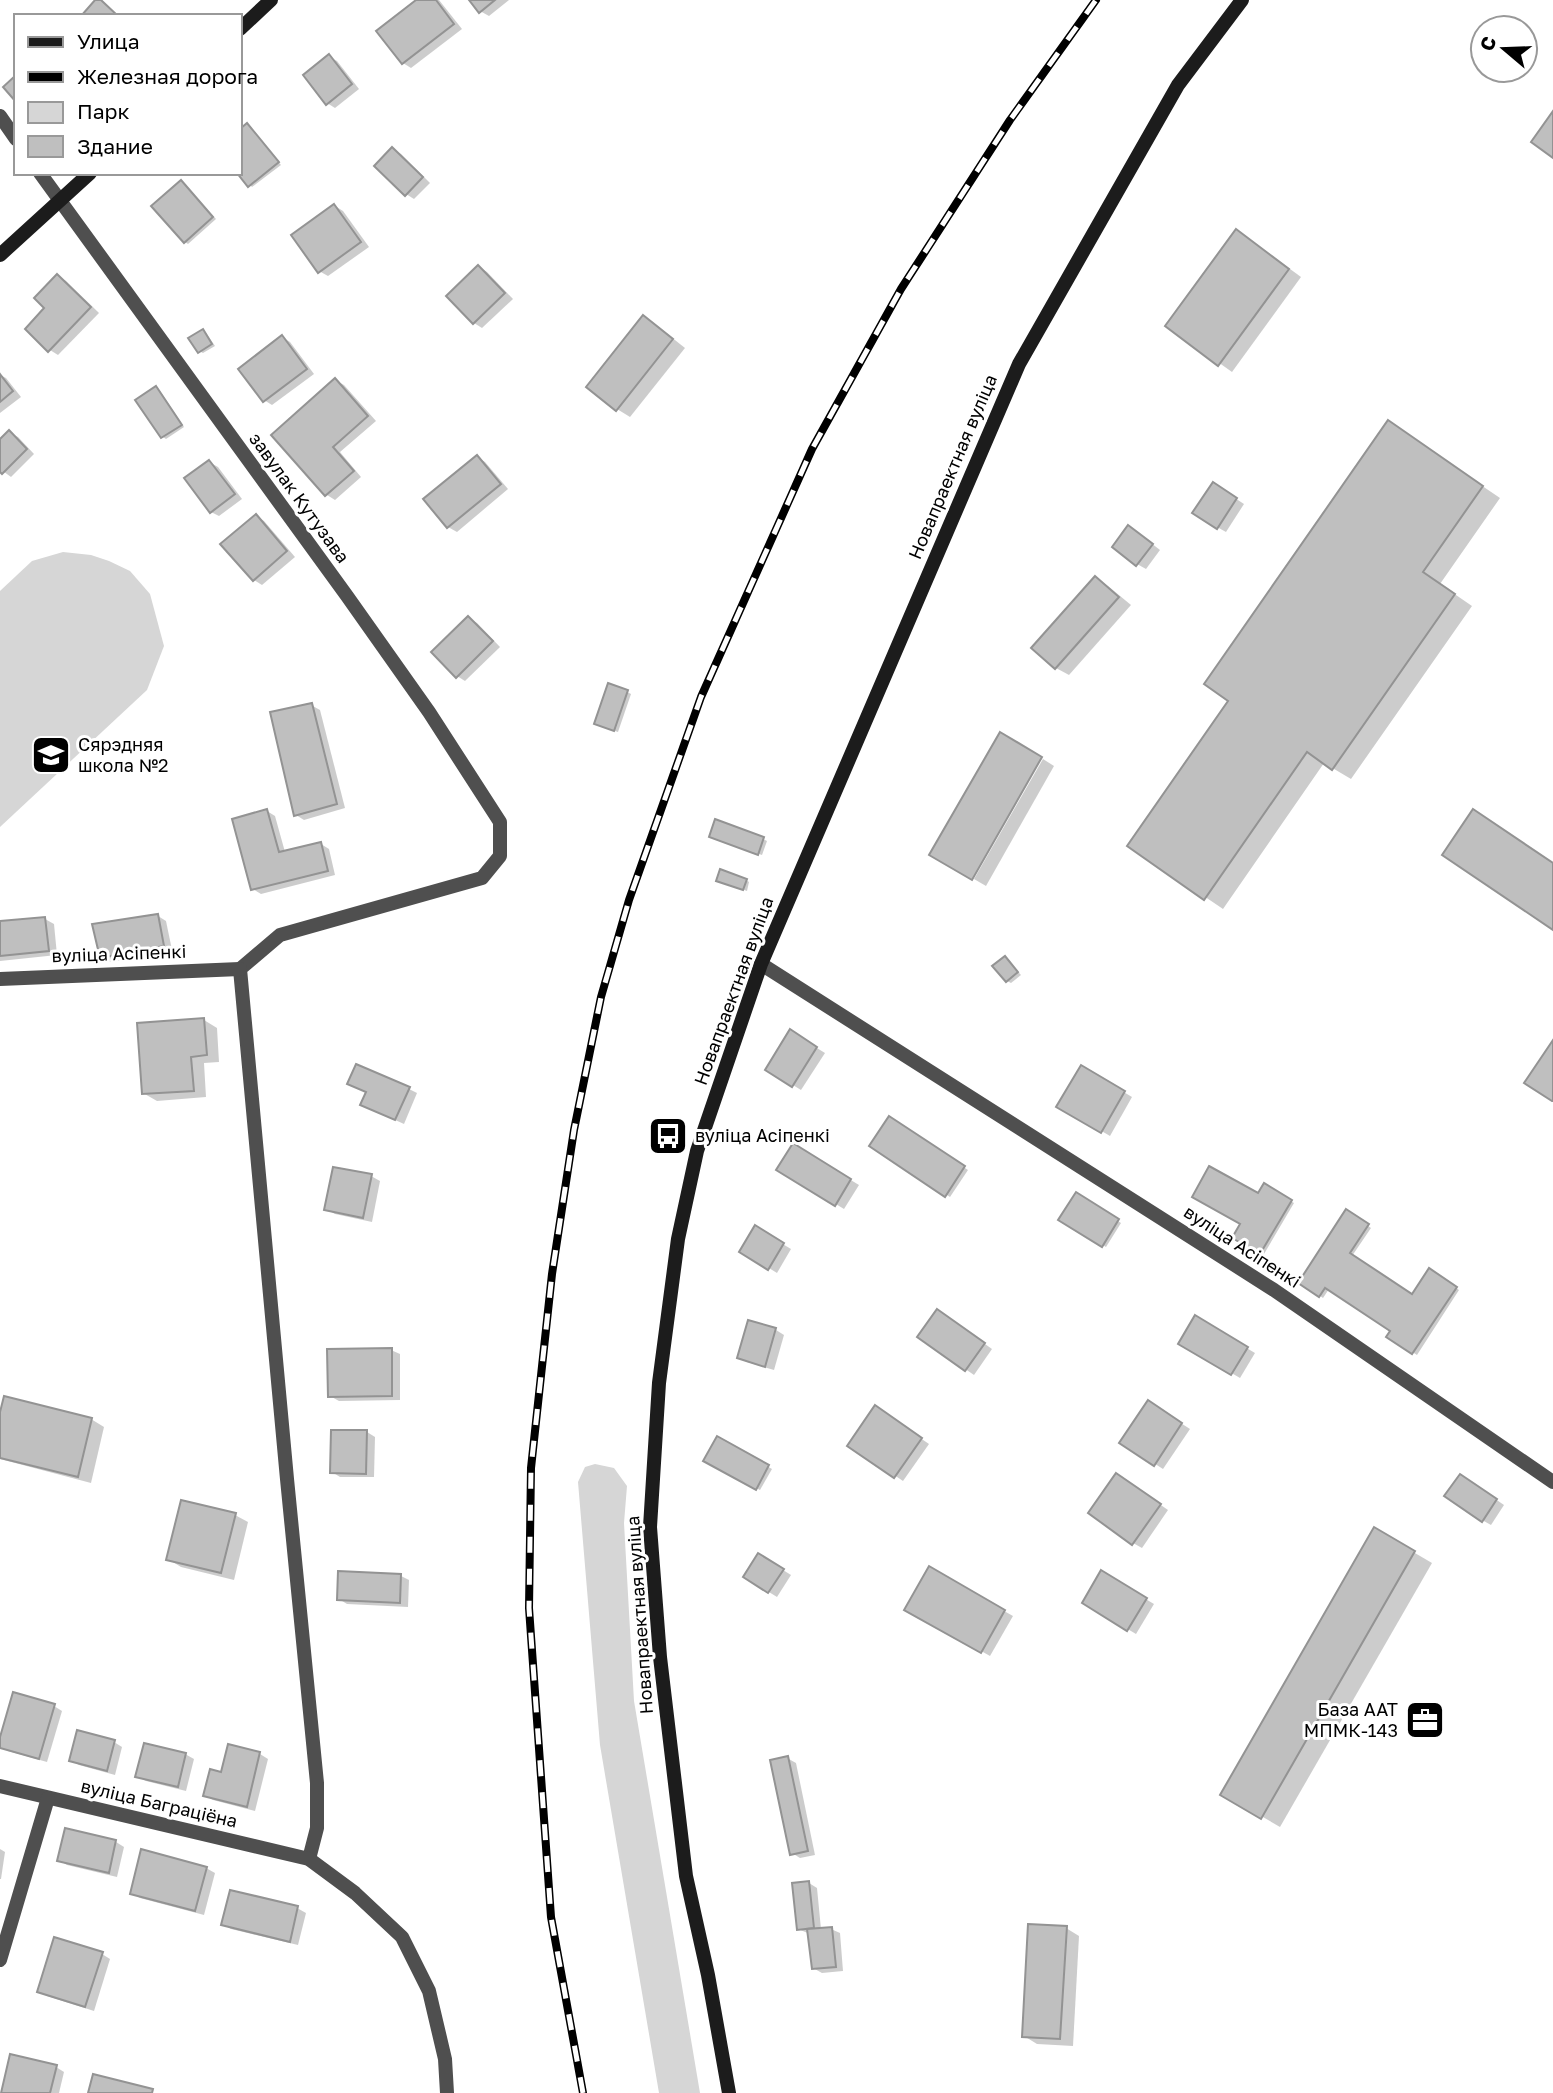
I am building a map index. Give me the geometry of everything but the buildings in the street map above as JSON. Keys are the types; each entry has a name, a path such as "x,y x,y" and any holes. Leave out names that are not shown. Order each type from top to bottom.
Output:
{"street":[{"path":"242,27 271,0"},
{"name":"Новапраектная вуліца","path":"729,2093 708,1975 686,1876 660,1657 650,1527 659,1383 678,1240 697,1151 761,964 1019,364 1178,85 1242,0"},
{"path":"0,116 14,135"},
{"name":"завулак Кутузава","path":"41,175 347,596 429,712 500,822 500,856 482,878 280,935 240,969"},
{"path":"0,255 88,175"},
{"name":"вуліца Асіпенкі","path":"761,964 1274,1290 1553,1482"},
{"path":"240,969 317,1783 317,1828 309,1858 355,1893 402,1937 429,1991 445,2059 447,2093"},
{"name":"вуліца Асіпенкі","path":"0,979 240,969"},
{"name":"вуліца Баграціёна","path":"0,1786 309,1858"},
{"path":"0,1961 48,1798"}],"green space":[{"name":"Сярэдняя школа №2","path":"63,552 91,555 130,571 150,594 164,646 147,690 0,827 0,591 32,561"},
{"path":"595,1464 614,1468 627,1486 624,1523 634,1701 700,2093 659,2093 600,1745 578,1482 585,1467"}],"railway":[{"path":"583,2093 551,1917 529,1608 531,1468 552,1274 574,1130 601,997 629,900 701,697 812,449 901,289 1010,120 1096,0"}],"place":[{"name":"Сярэдняя школа №2","path":"51,755"},
{"name":"вуліца Асіпенкі","path":"668,1136"},
{"name":"База ААТ МПМК-143","path":"1425,1720"}]}
